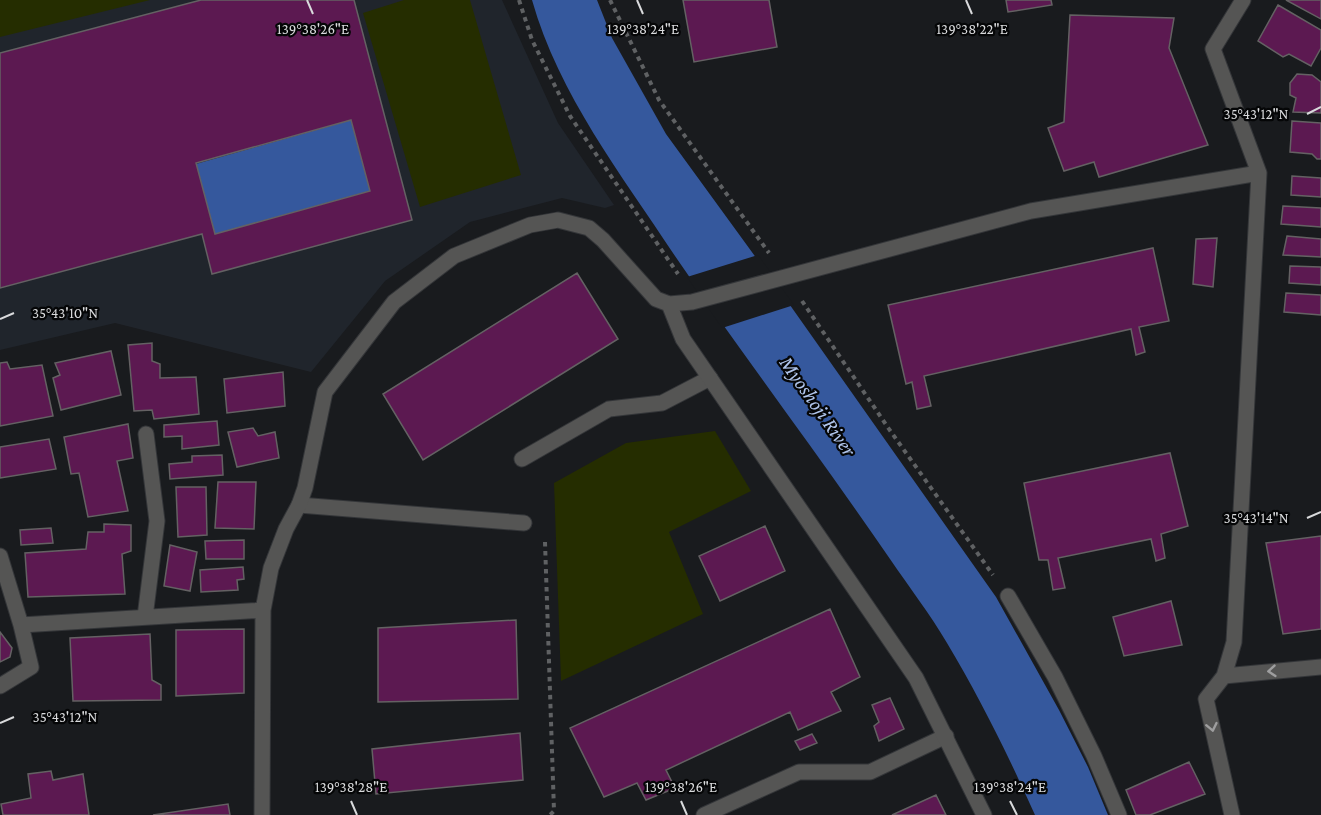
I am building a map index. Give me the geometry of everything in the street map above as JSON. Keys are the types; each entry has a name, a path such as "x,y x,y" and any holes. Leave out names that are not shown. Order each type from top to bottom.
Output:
{"street":[{"path":"1232,815 1206,699 1224,676 1234,642 1259,173 1213,49 1243,0"},
{"path":"262,815 263,610 271,568 305,488 325,392 394,302 454,256 530,225 558,220 589,228 603,240 656,299 669,304 705,299 1031,211 1259,173"},
{"path":"669,304 683,339 916,678 984,815"},
{"path":"522,459 609,409 662,403 710,378"},
{"path":"145,617 157,521 146,434"},
{"path":"299,505 524,523"},
{"path":"0,556 31,667 0,686"},
{"path":"1008,596 1055,676 1095,756 1119,815"},
{"path":"21,625 263,610"},
{"path":"1224,676 1321,667"},
{"path":"704,815 799,772 870,772 946,736"}],"path":[{"path":"519,0 532,40 570,116 678,274"},
{"path":"610,0 659,100 770,254 778,279 804,303 889,429 1008,596"},
{"path":"524,523 544,525 554,811 550,815"}],"shaded area":[{"path":"0,0 502,0 558,123 614,205 605,208 562,198 470,222 385,281 311,372 115,323 0,350"}],"green space":[{"path":"0,0 150,0 0,37"},
{"path":"404,0 470,0 521,175 420,207 363,13"},
{"path":"715,431 751,491 669,532 703,614 561,681 554,483 626,443"}],"water":[{"name":"Myoshoji River","path":"532,0 597,0 612,38 666,134 773,281 996,597 1059,710 1088,767 1108,815 1035,815 982,706 934,622 701,294 593,133 558,69"},
{"path":"351,120 370,191 215,234 196,164"}],"pier":[{"path":"758,255 794,305 722,328 687,277"}],"building":[{"path":"201,0 354,0 412,220 212,274 202,234 0,288 0,53","holes":["351,120 370,191 215,234 196,163"]},
{"path":"683,0 769,0 777,47 694,62"},
{"path":"1006,0 1051,0 1052,5 1008,12"},
{"path":"1286,0 1321,0 1321,19"},
{"path":"1278,5 1321,30 1321,48 1311,66 1289,54 1283,57 1258,41"},
{"path":"1070,15 1174,18 1169,48 1208,145 1099,177 1094,162 1064,171 1048,128 1064,122"},
{"path":"1297,74 1312,75 1321,82 1321,113 1293,112 1296,98 1290,95 1290,83"},
{"path":"1292,121 1321,123 1321,159 1317,159 1312,154 1290,152"},
{"path":"1292,176 1321,178 1321,197 1291,195"},
{"path":"1283,206 1321,208 1321,227 1281,224"},
{"path":"1287,236 1321,239 1321,257 1283,255"},
{"path":"1217,238 1213,287 1193,284 1196,239"},
{"path":"1153,248 1169,321 1139,327 1145,352 1136,355 1131,329 924,376 931,406 917,409 912,382 906,384 888,305"},
{"path":"1290,266 1321,267 1321,285 1289,283"},
{"path":"577,273 618,339 423,460 383,394"},
{"path":"1286,293 1321,295 1321,315 1284,312"},
{"path":"152,343 152,361 160,364 160,378 196,377 199,414 154,419 152,410 134,411 128,345"},
{"path":"111,351 121,395 61,410 53,378 60,375 55,363"},
{"path":"7,362 10,369 42,365 53,416 0,426 0,363"},
{"path":"283,372 285,406 227,413 224,379"},
{"path":"217,421 219,445 182,449 182,436 164,437 164,425"},
{"path":"128,424 133,458 117,461 128,511 88,517 79,473 71,474 64,437"},
{"path":"253,428 258,436 275,432 279,458 237,467 228,432"},
{"path":"49,439 56,469 0,478 0,447"},
{"path":"1170,453 1188,526 1161,534 1165,558 1156,561 1151,539 1058,558 1065,588 1053,590 1048,560 1039,560 1024,483"},
{"path":"222,455 223,475 170,479 169,464 192,462 192,456"},
{"path":"218,482 256,482 254,529 215,528"},
{"path":"176,487 206,487 207,535 178,537"},
{"path":"104,524 131,525 131,551 122,554 125,594 28,597 25,553 86,549 88,532 104,532"},
{"path":"765,526 785,571 720,601 699,556"},
{"path":"51,528 53,543 21,545 20,530"},
{"path":"1321,536 1321,629 1283,634 1266,543"},
{"path":"244,540 244,559 206,559 205,541"},
{"path":"170,545 197,552 190,591 164,586"},
{"path":"243,567 244,579 237,580 238,590 201,592 200,570"},
{"path":"1171,601 1182,645 1124,656 1113,617"},
{"path":"830,609 860,677 831,692 841,711 798,730 790,712 666,770 675,788 646,800 637,783 604,797 570,728"},
{"path":"516,620 518,699 378,702 378,628"},
{"path":"244,629 244,693 176,696 176,630"},
{"path":"0,632 12,648 10,657 0,662"},
{"path":"150,634 152,680 161,685 161,700 73,701 70,638"},
{"path":"890,698 904,729 879,741 874,726 879,722 872,705"},
{"path":"520,733 523,780 376,794 372,749"},
{"path":"812,734 817,743 800,750 795,741"},
{"path":"1189,762 1205,794 1150,815 1136,815 1126,790"},
{"path":"51,771 53,780 83,774 89,815 3,815 1,804 31,798 28,774"},
{"path":"936,795 946,815 892,815"},
{"path":"228,804 230,815 153,815"}]}
